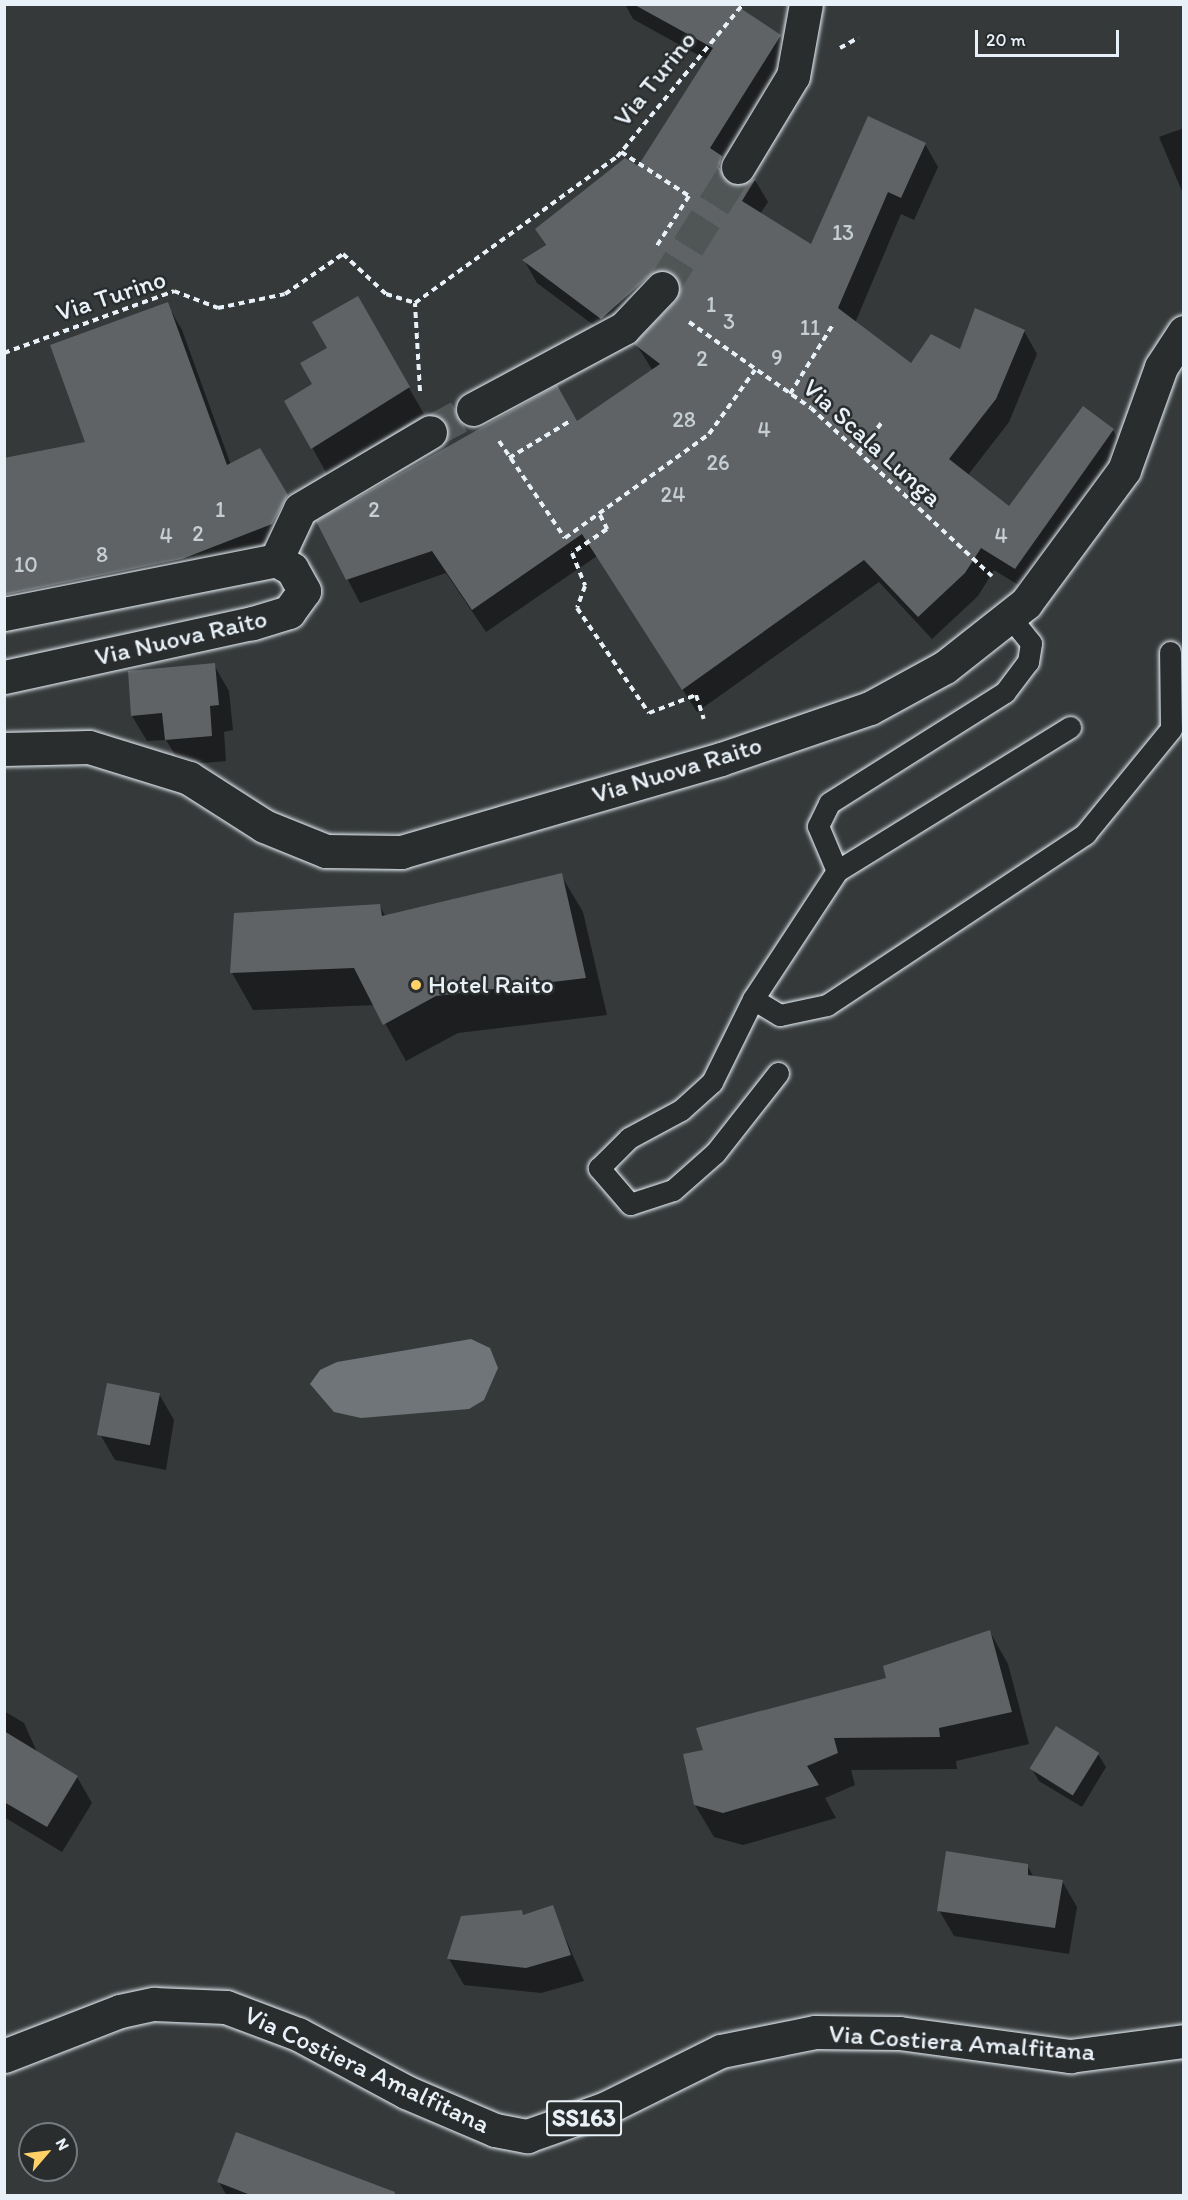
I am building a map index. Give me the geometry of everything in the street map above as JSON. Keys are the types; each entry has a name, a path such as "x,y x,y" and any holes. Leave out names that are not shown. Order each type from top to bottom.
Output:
{"street":[{"path":"738,167 793,76 806,4"},
{"path":"476,407 624,328 659,293"},
{"name":"Via Nuova Raito","path":"4,749 89,747 189,778 264,825 326,850 401,852 721,759 870,708 945,667 1018,611 1124,470 1161,367 1184,332"},
{"path":"4,614 276,560 300,509 426,434"},
{"name":"Via Nuova Raito","path":"4,677 289,612 304,591 292,569 276,560"},
{"name":"Via Costiera Amalfitana","path":"4,2056 120,2011 154,2004 226,2007 298,2034 406,2092 495,2130 526,2136 596,2112 721,2051 815,2032 899,2033 1070,2056 1184,2041"}],"lane":[{"path":"837,871 818,826 829,803 1005,692 1028,662 1031,643 1018,611"},
{"path":"753,999 780,1015 827,1005 1084,834 1172,729 1170,652"},
{"path":"778,1073 715,1153 674,1190 630,1204 599,1168 629,1138 681,1110 712,1082 753,999 837,871 1070,728"}],"path":[{"name":"Via Turino","path":"4,353 174,291 218,308 285,294 343,254 386,294 415,303 621,152 743,4"},
{"name":"Via Turino","path":"621,152 689,196 640,273 659,293"},
{"name":"Via Scala Lunga","path":"659,293 755,370 790,394 858,453 1018,611"},
{"path":"415,303 426,434"},
{"path":"790,394 832,326"},
{"path":"476,407 565,538 600,515 709,434 755,370"},
{"path":"509,458 570,421"},
{"path":"858,453 882,422"},
{"path":"600,515 607,530 572,553 585,586 577,608 649,713"}],"shaded area":[{"path":"471,1339 490,1348 498,1368 484,1400 469,1409 361,1418 334,1412 310,1384 320,1370 337,1362"}],"building":[{"path":"633,4 734,4 781,35 710,148 722,156 719,167 728,183 738,186 756,178 742,201 811,244 868,116 926,143 901,198 888,192 838,308 911,363 931,334 960,349 975,308 1025,330 996,399 949,459 1009,506 1083,406 1114,429 1015,569 981,548 965,573 918,617 864,560 682,690 582,534 472,610 432,551 346,580 316,521 557,385 577,421 660,364 634,344 676,300 680,283 674,274 656,270 601,319 522,260 546,245 535,229 625,158 638,166 713,48"},
{"path":"358,296 410,387 311,449 284,401 312,384 300,363 327,348 312,322"},
{"path":"168,302 227,465 260,448 288,495 272,524 182,559 4,595 4,458 85,442 50,345"},
{"path":"215,663 219,705 210,706 212,736 165,740 162,713 131,716 128,671"},
{"path":"562,873 586,978 436,996 383,1025 354,968 230,973 234,913 380,904 382,916"},
{"path":"107,1383 160,1393 150,1445 97,1435"},
{"path":"990,1630 1012,1712 939,1728 940,1737 834,1738 838,1753 807,1766 819,1785 723,1813 694,1805 683,1754 703,1750 696,1728 886,1678 883,1666"},
{"path":"1056,1726 1099,1753 1073,1795 1030,1768"},
{"path":"4,1731 78,1776 47,1827 4,1802"},
{"path":"946,1851 1028,1864 1028,1875 1063,1880 1055,1928 937,1911"},
{"path":"553,1905 571,1955 526,1968 447,1959 461,1916 522,1910 523,1915"},
{"path":"236,2132 395,2192 394,2196 253,2196 217,2182"}],"tunnel":[{"path":"662,288 738,167"},
{"path":"430,432 473,409"}],"place":[{"name":"Hotel Raito","path":"416,985"}]}
